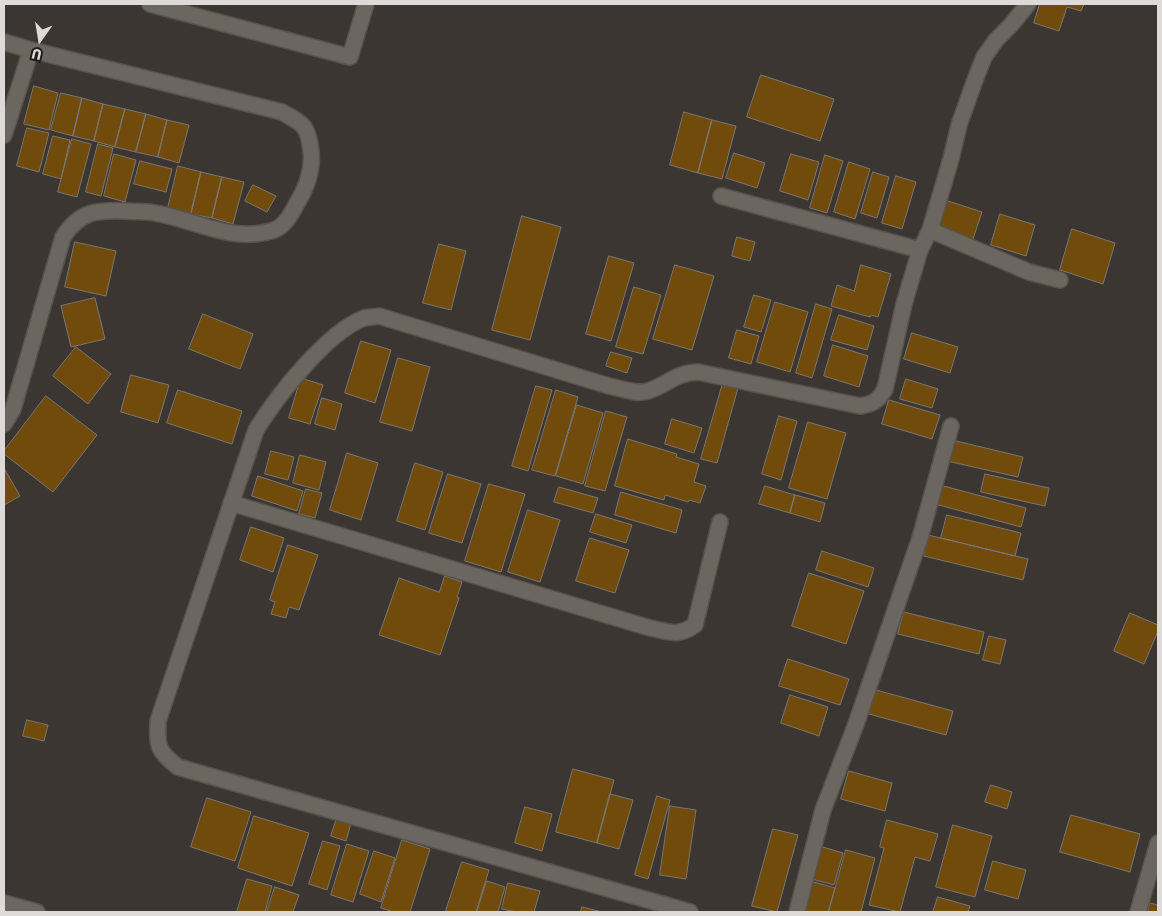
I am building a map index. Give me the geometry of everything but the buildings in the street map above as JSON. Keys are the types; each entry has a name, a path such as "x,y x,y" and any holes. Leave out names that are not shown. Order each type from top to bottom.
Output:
{"street":[{"path":"150,4 350,57 366,4"},
{"path":"690,912 187,769 178,766 168,759 157,743 158,721 256,430 268,410 308,362 344,329 365,318 379,316 609,386 635,392 646,392 684,372 698,372 860,406 879,400 885,389 904,304 920,250 930,230 951,159 959,124 984,57 996,40 1028,4"},
{"path":"4,42 282,112 303,124 310,139 312,163 301,197 287,220 275,229 255,233 228,233 155,213 96,211 81,217 63,237 13,409 4,424"},
{"path":"4,135 31,50"},
{"path":"720,196 920,250"},
{"path":"930,230 1030,272 1060,280"},
{"path":"798,912 822,810 856,724 916,547 951,426"},
{"path":"230,503 650,628 677,634 686,631 695,624 720,522"},
{"path":"1138,912 1158,843"},
{"path":"4,903 37,912"}]}
